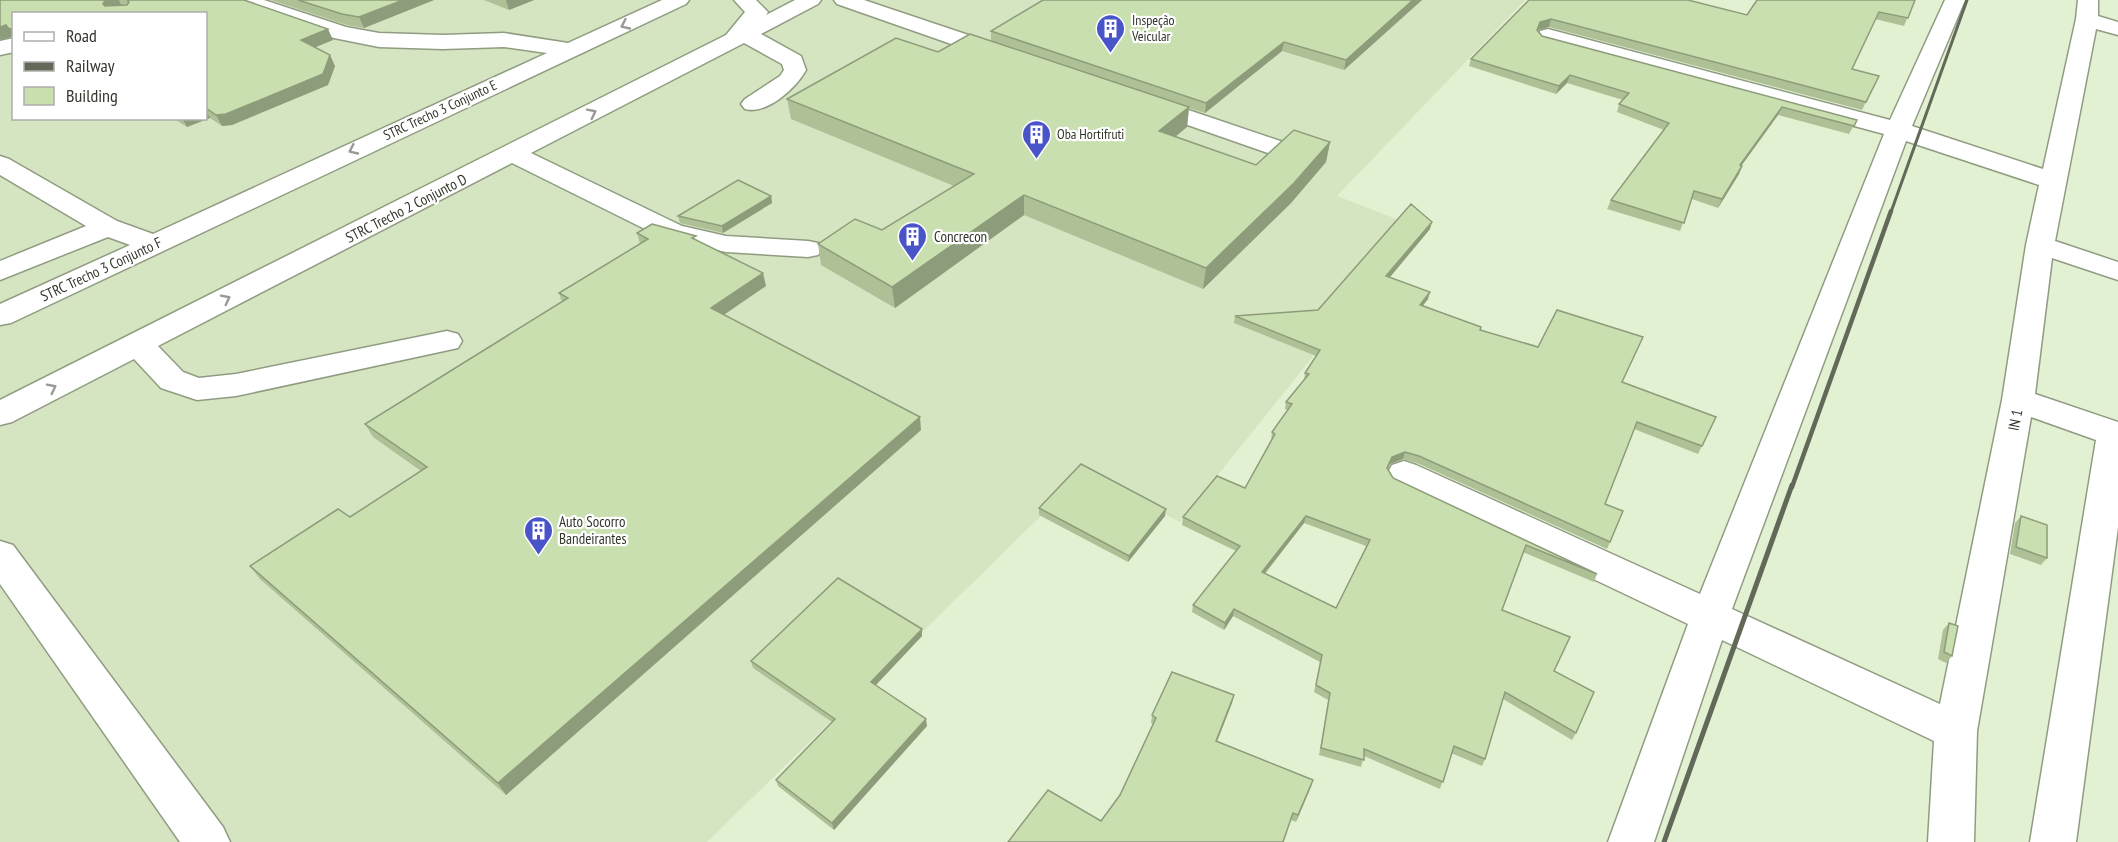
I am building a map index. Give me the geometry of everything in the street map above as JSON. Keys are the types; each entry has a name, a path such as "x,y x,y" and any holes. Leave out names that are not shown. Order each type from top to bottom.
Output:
{"street":[{"path":"244,0 342,33 379,40 443,42 504,40 569,50"},
{"path":"744,0 757,12 740,37 793,62 795,70 789,80 753,104"},
{"name":"STRC Trecho 2 Conjunto D","path":"0,414 811,0"},
{"path":"844,0 1025,62"},
{"path":"1631,842 1711,615 1898,130 1955,0"},
{"name":"STRC Trecho 3 Conjunto E","path":"201,221 569,50 678,2"},
{"path":"2087,10 2118,29"},
{"name":"IN 1","path":"1951,842 1956,731 2018,400 2040,245 2087,10"},
{"path":"1548,36 1898,130 2053,181"},
{"path":"1127,96 1274,147"},
{"path":"513,154 673,232 726,244 808,249"},
{"path":"0,164 107,227 154,244"},
{"name":"STRC Trecho 3 Conjunto F","path":"0,316 201,221"},
{"path":"0,271 107,227"},
{"path":"2040,245 2118,272"},
{"path":"138,344 172,380 197,389 236,385 447,341"},
{"path":"2018,400 2116,434 2053,842"},
{"path":"1404,474 1956,731"},
{"path":"0,555 207,842"}],"shaded area":[{"path":"0,0 1525,0 1337,196 1417,227 1180,522 1085,473 707,842 0,842"}],"building":[{"path":"0,0 105,0 103,4 105,6 127,5 129,2 127,0 244,0 328,29 301,40 330,55 323,74 226,114 216,115 207,109 207,12 12,12 12,28 9,29 6,25 0,27"},
{"path":"298,0 403,0 359,17"},
{"path":"1043,0 1413,0 1346,60 1284,42 1206,103 991,31"},
{"path":"1529,0 1688,0 1747,15 1757,0 1915,0 1908,18 1879,12 1852,69 1879,76 1866,102 1551,19 1540,22 1537,30 1542,36 1857,120 1854,126 1782,107 1740,165 1742,166 1722,199 1694,191 1684,223 1611,200 1669,123 1619,104 1629,93 1570,75 1559,86 1471,59"},
{"path":"970,34 1189,107 1159,131 1256,165 1294,130 1330,142 1294,183 1206,268 1024,195 892,287 818,244 855,219 882,230 974,174 787,99 896,38 938,52"},
{"path":"738,180 771,196 722,226 678,216"},
{"path":"1411,204 1432,222 1386,276 1430,292 1420,305 1481,327 1480,330 1538,347 1557,310 1643,337 1622,382 1716,417 1702,446 1637,422 1605,504 1623,511 1610,542 1419,456 1405,452 1392,457 1387,468 1393,478 1597,574 1526,545 1502,610 1570,637 1554,671 1594,692 1576,733 1505,692 1485,759 1454,746 1443,782 1364,749 1364,760 1321,748 1330,693 1316,685 1322,655 1234,609 1225,623 1193,605 1240,546 1183,517 1217,476 1245,488 1275,434 1272,432 1292,404 1286,402 1309,374 1305,373 1320,350 1235,316 1318,310","holes":["1306,516 1370,540 1336,608 1262,572"]},
{"name":"Auto Socorro Bandeirantes","path":"652,224 696,236 692,238 763,273 711,308 920,417 498,783 250,566 338,509 350,517 427,467 365,424 568,298 559,293 648,239 637,233"},
{"path":"1081,464 1166,509 1129,556 1039,508"},
{"path":"2021,516 2047,525 2047,558 2016,547"},
{"path":"838,578 922,629 871,682 926,719 832,823 776,780 835,719 751,661"},
{"path":"1949,623 1958,626 1952,656 1944,652"},
{"path":"1172,672 1234,695 1216,741 1313,780 1298,815 1293,813 1283,842 1008,842 1048,790 1101,821 1120,795 1156,718 1152,715"}],"railway":[{"path":"1891,212 1967,0"},
{"path":"1792,487 1891,211"},
{"path":"1664,842 1792,485"}],"place":[{"name":"Inspeção Veicular","path":"1111,54"},
{"name":"Oba Hortifruti","path":"1036,160"},
{"name":"Concrecon","path":"913,262"},
{"name":"Auto Socorro Bandeirantes","path":"538,556"}]}
